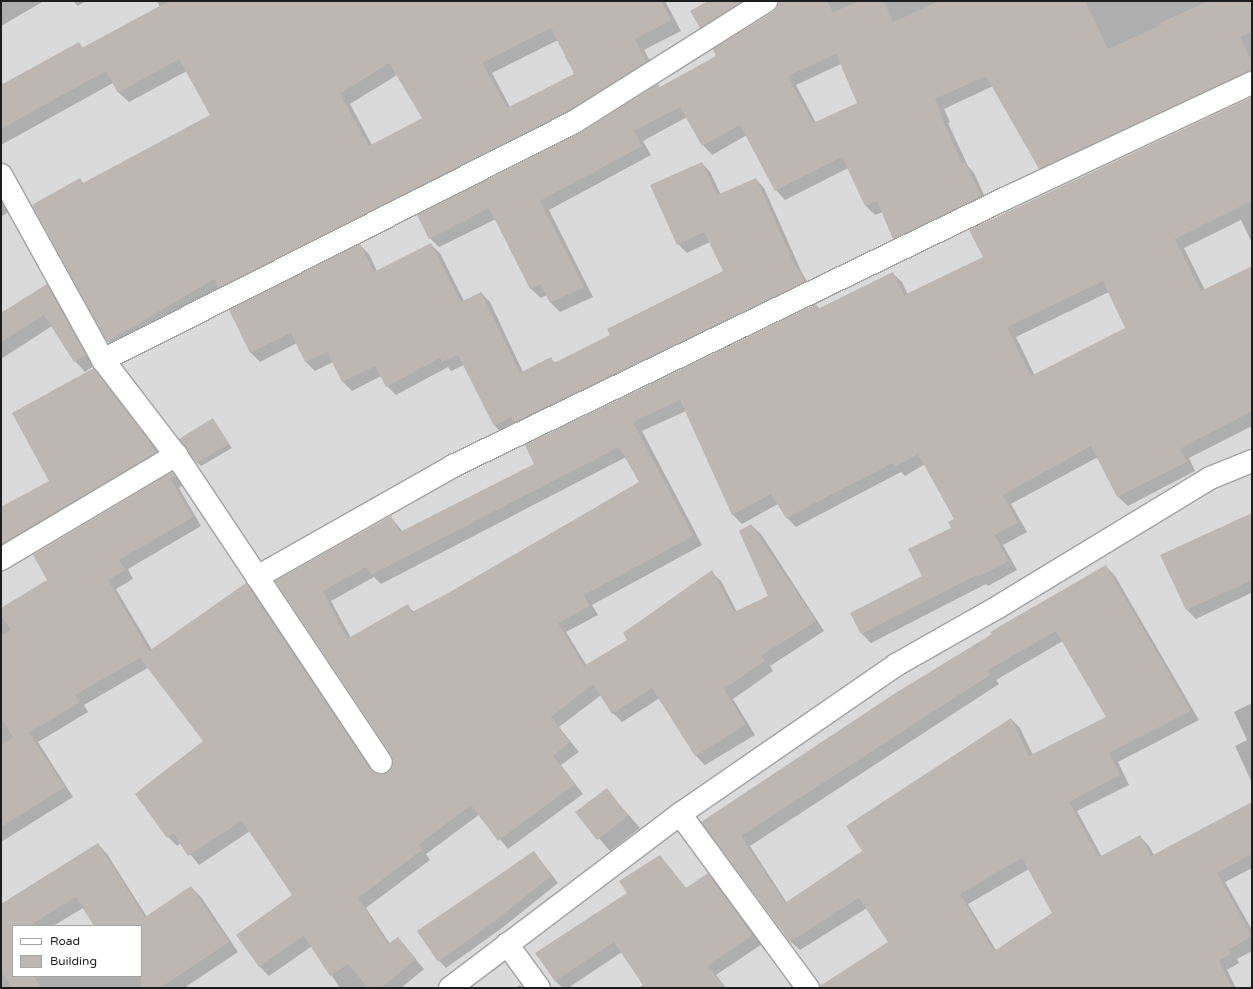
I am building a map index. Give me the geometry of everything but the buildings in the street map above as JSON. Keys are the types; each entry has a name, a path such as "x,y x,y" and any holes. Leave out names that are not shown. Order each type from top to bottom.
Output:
{"street":[{"path":"103,360 574,122 766,1"},
{"path":"257,577 453,466 1004,199 1252,83"},
{"path":"1,175 103,360 176,455 381,762"},
{"path":"1,559 176,455"},
{"path":"450,988 680,814 896,665 998,607 1210,478 1252,461"},
{"path":"680,814 808,988"},
{"path":"507,944 539,988"}],"shaded area":[{"path":"1,1 1252,1 1252,988 1,988"}]}
